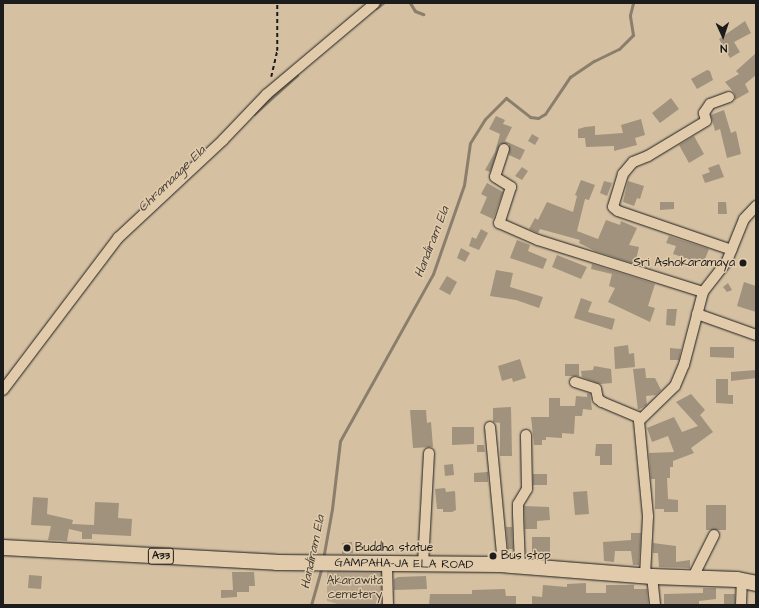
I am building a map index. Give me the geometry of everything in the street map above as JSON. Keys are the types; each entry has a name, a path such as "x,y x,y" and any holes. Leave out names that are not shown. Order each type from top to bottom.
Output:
{"highway":[{"name":"GAMPAHA-JA ELA ROAD","path":"3,547 322,563 387,565 503,565 648,576 693,577 749,581"}],"street":[{"path":"3,390 118,238 277,87 375,3"},
{"path":"729,97 710,104 704,113 706,121 648,156 633,162 623,174 613,207 618,211 732,250"},
{"path":"504,149 495,177 510,187 499,223 538,240 704,292"},
{"path":"655,605 648,576 648,516 638,424 640,418 675,386 684,365 704,292 732,250 746,216 756,206"},
{"path":"697,314 756,335"},
{"path":"575,382 596,389 598,399 602,402 640,418"},
{"path":"490,427 503,565"},
{"path":"520,566 518,504 527,489 526,435"},
{"path":"423,564 429,453"},
{"path":"693,577 714,535"},
{"path":"387,565 388,605"},
{"path":"741,605 749,581"}],"path":[{"path":"277,3 277,51 270,75 271,81 277,87"}],"green space":[{"name":"Akarawita cemetery","path":"382,570 382,605 341,605 327,601 327,571"}],"building":[{"path":"745,21 751,33 734,42 740,52 730,58 719,39"},
{"path":"756,53 756,75 745,84 749,92 735,100 735,94 725,82 739,74 736,71"},
{"path":"707,70 710,71 713,80 697,89 691,79"},
{"path":"671,98 679,109 660,123 652,113"},
{"path":"724,110 731,133 736,131 741,154 727,158 720,129 715,131 711,115"},
{"path":"496,116 505,120 503,124 512,127 505,141 525,150 520,160 509,155 509,144 500,144 490,172 485,170 495,152 500,134 489,129"},
{"path":"641,119 645,135 635,138 637,145 614,151 614,146 586,147 585,138 578,138 578,129 595,126 595,135 623,133 621,125"},
{"path":"532,134 539,138 535,145 528,141"},
{"path":"694,136 704,154 689,163 679,145"},
{"path":"719,164 724,177 705,183 702,175 710,172 708,168"},
{"path":"522,167 528,171 522,180 515,176"},
{"path":"581,180 595,185 589,200 585,199 577,231 598,239 606,220 620,225 621,221 637,228 629,245 639,247 635,264 595,251 579,243 580,240 540,229 538,233 529,229 535,218 538,220 547,202 573,212 577,196 575,195"},
{"path":"604,181 612,183 607,196 600,193"},
{"path":"628,181 644,186 640,199 637,198 634,206 623,202"},
{"path":"487,183 503,192 493,219 480,213 487,197 481,194"},
{"path":"660,202 674,202 674,209 660,210"},
{"path":"718,202 726,202 727,214 718,214"},
{"path":"481,229 488,233 479,250 469,246 472,237 476,239"},
{"path":"669,236 709,249 703,264 673,254 676,246 666,243"},
{"path":"517,240 530,245 528,251 547,259 543,269 510,258"},
{"path":"461,248 470,253 465,262 457,258"},
{"path":"557,255 587,267 581,279 552,267"},
{"path":"592,264 655,284 648,306 655,308 650,322 608,302 615,288 609,286 612,274 591,269"},
{"path":"496,270 513,273 510,287 543,297 539,308 516,300 490,296"},
{"path":"447,276 457,282 450,295 439,289"},
{"path":"744,282 756,286 756,312 737,306"},
{"path":"728,283 732,290 727,292 723,287"},
{"path":"581,298 592,302 588,312 615,319 612,330 574,318"},
{"path":"667,309 677,309 675,326 666,325"},
{"path":"628,345 629,354 634,353 635,367 615,369 614,347"},
{"path":"710,347 734,347 734,358 710,357"},
{"path":"670,348 681,349 679,360 670,360"},
{"path":"520,359 526,378 513,382 512,378 502,381 498,366"},
{"path":"565,364 579,364 579,376 565,376"},
{"path":"594,366 611,369 612,383 600,384 582,377 581,371 593,370"},
{"path":"645,368 646,378 655,378 661,390 656,395 646,396 647,405 638,410 633,369"},
{"path":"756,370 756,378 731,381 731,372"},
{"path":"716,379 728,379 728,395 733,395 733,404 716,403"},
{"path":"587,393 590,394 592,410 583,409 582,416 575,416 574,434 562,433 562,438 546,437 546,440 542,440 542,445 534,445 531,417 549,417 549,398 560,398 560,406 575,406 576,396 587,397"},
{"path":"691,394 705,410 700,415 713,432 691,448 694,453 673,461 673,467 670,467 670,478 667,478 668,499 678,500 678,512 664,512 664,509 655,509 655,479 651,479 649,453 674,452 668,436 652,442 647,428 674,417 682,432 698,426 676,402"},
{"path":"511,407 512,456 500,456 500,423 493,422 493,408"},
{"path":"410,410 426,410 427,423 431,422 433,447 413,448"},
{"path":"452,427 474,427 474,444 452,445"},
{"path":"596,444 612,444 612,465 600,465 600,456 595,456"},
{"path":"477,445 484,445 485,452 477,452"},
{"path":"453,464 454,475 445,476 444,465"},
{"path":"488,472 488,482 474,482 474,473"},
{"path":"533,474 547,474 547,485 533,485"},
{"path":"445,488 446,492 455,491 456,510 452,512 443,512 443,509 437,509 435,489"},
{"path":"587,491 589,514 575,515 573,492"},
{"path":"33,497 48,498 47,514 73,520 72,524 94,525 95,502 119,503 118,518 132,519 131,536 92,534 92,539 82,539 82,532 69,529 67,541 48,540 51,526 31,525"},
{"path":"706,505 726,505 726,530 706,530"},
{"path":"524,506 549,507 550,520 537,521 537,529 525,529"},
{"path":"506,527 512,527 513,549 508,549"},
{"path":"631,533 641,533 639,565 633,565 631,551 615,551 614,562 604,561 603,542 631,540"},
{"path":"532,537 550,537 550,555 532,555"},
{"name":"Buddha statue","path":"352,542 353,553 342,554 342,543"},
{"path":"653,543 676,546 676,562 690,560 690,568 659,567 658,553 653,553"},
{"path":"232,572 254,572 255,586 249,586 249,592 237,592 237,597 221,598 221,590 233,590"},
{"path":"29,575 42,576 41,589 28,588"},
{"path":"329,575 342,576 342,584 329,584"},
{"path":"426,576 427,589 394,590 394,579 398,577"},
{"path":"586,583 586,593 606,593 606,585 634,585 634,589 647,589 648,605 532,605 532,596 542,597 543,585 567,587 567,584"},
{"path":"703,588 716,588 716,599 699,601 699,605 664,605 664,594 703,593"},
{"path":"505,589 506,596 516,596 516,605 429,605 430,594 472,594 472,590"},
{"path":"724,594 735,594 735,604 724,604"}],"waterway":[{"name":"Chramaage Ela","path":"376,8 383,3"},
{"path":"410,3 415,11 423,14"},
{"name":"Handiram Ela","path":"323,559 332,509 340,441 433,274 464,185 470,143 485,119 506,98 530,117 538,118 545,114 570,77 594,61 619,49 633,35 630,15 633,3"},
{"name":"Chramaage Ela","path":"254,114 297,75"},
{"name":"Handiram Ela","path":"311,605 322,566"}],"place":[{"name":"Sri Ashokaramaya","path":"743,263"},
{"name":"Buddha statue","path":"347,548"},
{"name":"Bus stop","path":"493,556"}]}
